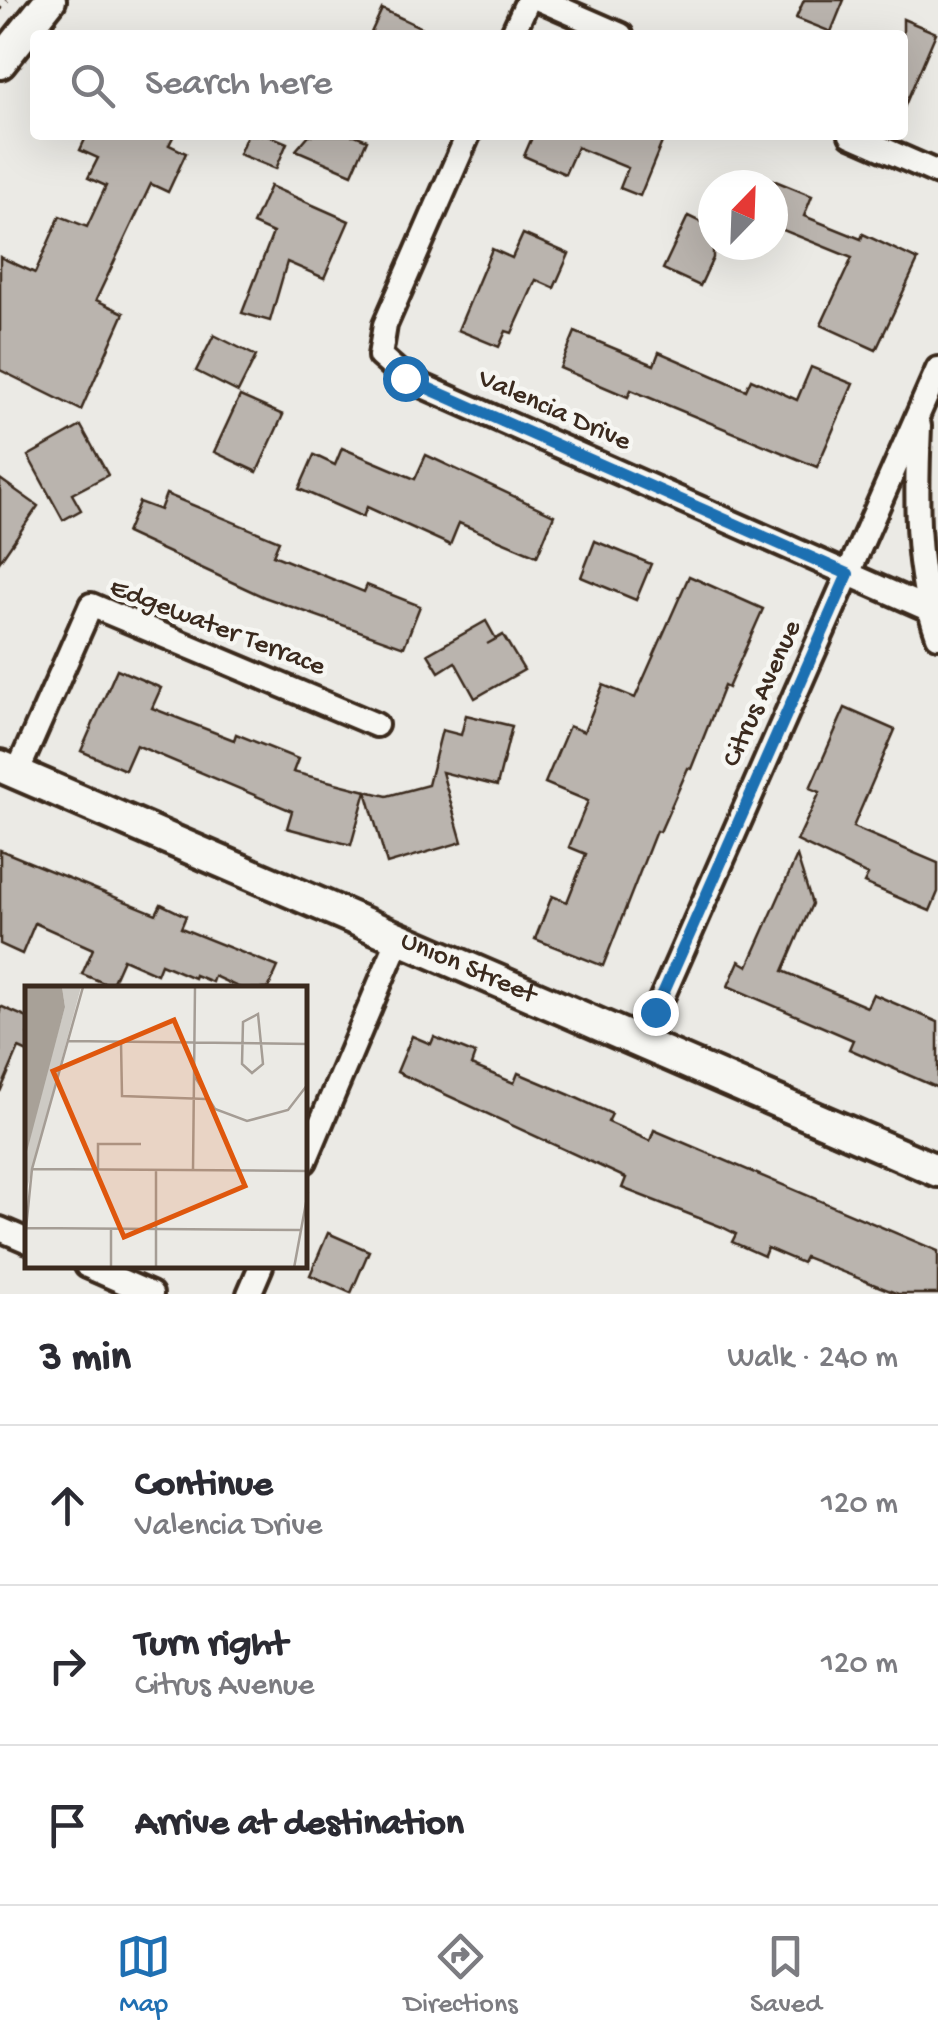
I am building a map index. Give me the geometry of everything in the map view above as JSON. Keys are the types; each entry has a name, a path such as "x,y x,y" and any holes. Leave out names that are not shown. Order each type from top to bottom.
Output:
{"street":[{"path":"0,63 50,0"},
{"path":"514,30 528,0"},
{"path":"541,0 610,30"},
{"name":"Valencia Drive","path":"466,140 385,325 380,356 405,378 928,609"},
{"path":"863,140 938,173"},
{"name":"Citrus Avenue","path":"642,1043 938,369"},
{"path":"919,412 916,507 928,609 938,636"},
{"name":"Edgewater Terrace","path":"8,770 91,605 376,724"},
{"name":"Union Street","path":"8,770 938,1171"},
{"path":"308,1154 399,938"},
{"path":"0,1229 25,1240"},
{"path":"94,1269 151,1294"},
{"path":"249,1294 260,1269"}],"path":[{"path":"0,9 7,0"}],"building":[{"path":"804,0 844,0 832,30 796,18"},
{"path":"382,9 426,30 372,30"},
{"path":"903,19 936,33 908,98 908,30 903,30"},
{"path":"85,140 172,140 169,145 186,153 168,192 151,184 96,300 124,313 81,410 0,370 0,257 35,273 60,216 87,227 106,186 88,178 98,158 80,150"},
{"path":"245,140 287,143 276,169 239,154"},
{"path":"305,140 367,140 352,174 296,150"},
{"path":"531,140 663,140 640,196 620,188 628,168 577,147 565,174 524,156"},
{"path":"270,186 349,221 324,278 287,262 270,321 242,313 273,233 253,224"},
{"path":"788,186 812,196 804,216 861,239 863,234 918,260 876,350 821,325 852,258 788,232"},
{"path":"688,216 698,221 698,260 712,260 700,286 663,269"},
{"path":"523,234 569,254 554,288 536,280 512,333 506,331 499,347 458,330 492,249 512,258"},
{"path":"575,332 654,365 659,352 746,390 751,379 797,400 811,367 853,384 817,467 631,390 628,397 560,368"},
{"path":"214,335 256,356 238,392 196,371"},
{"path":"240,396 283,415 257,472 214,452"},
{"path":"81,426 108,475 72,494 81,510 63,520 28,456"},
{"path":"342,448 415,479 426,455 554,515 537,556 459,523 450,545 367,507 363,517 299,489 314,455 335,465"},
{"path":"0,479 38,506 0,561"},
{"path":"166,494 279,541 273,555 364,592 367,585 420,606 404,647 264,597 126,533 139,502 160,510"},
{"path":"595,541 651,564 636,600 581,577"},
{"path":"689,576 763,609 728,688 724,686 691,769 688,768 660,832 656,831 603,966 535,939 552,896 567,902 586,854 569,847 588,801 545,783 569,726 584,732 603,685 635,698"},
{"path":"486,621 496,639 503,635 524,670 475,698 455,662 439,672 428,654"},
{"path":"117,669 161,688 152,708 234,740 236,734 298,759 293,772 366,791 351,845 287,828 292,811 136,745 125,770 81,751"},
{"path":"845,708 895,730 853,827 938,863 938,892 930,911 864,883 868,875 797,841 820,792 810,788"},
{"path":"466,715 512,726 497,786 442,772 462,842 387,864 366,791 387,796 428,785 442,730 461,735"},
{"path":"0,850 156,914 161,904 186,916 181,928 278,967 269,986 236,986 214,976 212,982 195,975 194,978 161,964 157,974 123,959 111,986 82,974 93,949 35,923 22,954 0,944"},
{"path":"797,856 812,904 783,971 867,1007 873,994 938,1022 938,1088 849,1049 853,1040 728,986 739,961 748,966"},
{"path":"0,1006 25,1017 25,1051 19,1048 0,1092"},
{"path":"412,1036 431,1044 434,1037 475,1054 471,1065 514,1083 518,1073 612,1114 608,1122 650,1141 654,1130 938,1251 938,1294 898,1294 805,1257 802,1263 767,1248 764,1256 732,1242 736,1234 722,1227 622,1188 626,1178 397,1072"},
{"path":"328,1233 369,1251 351,1293 310,1275"}],"route":[{"path":"405,378 848,574 655,1012"}]}
